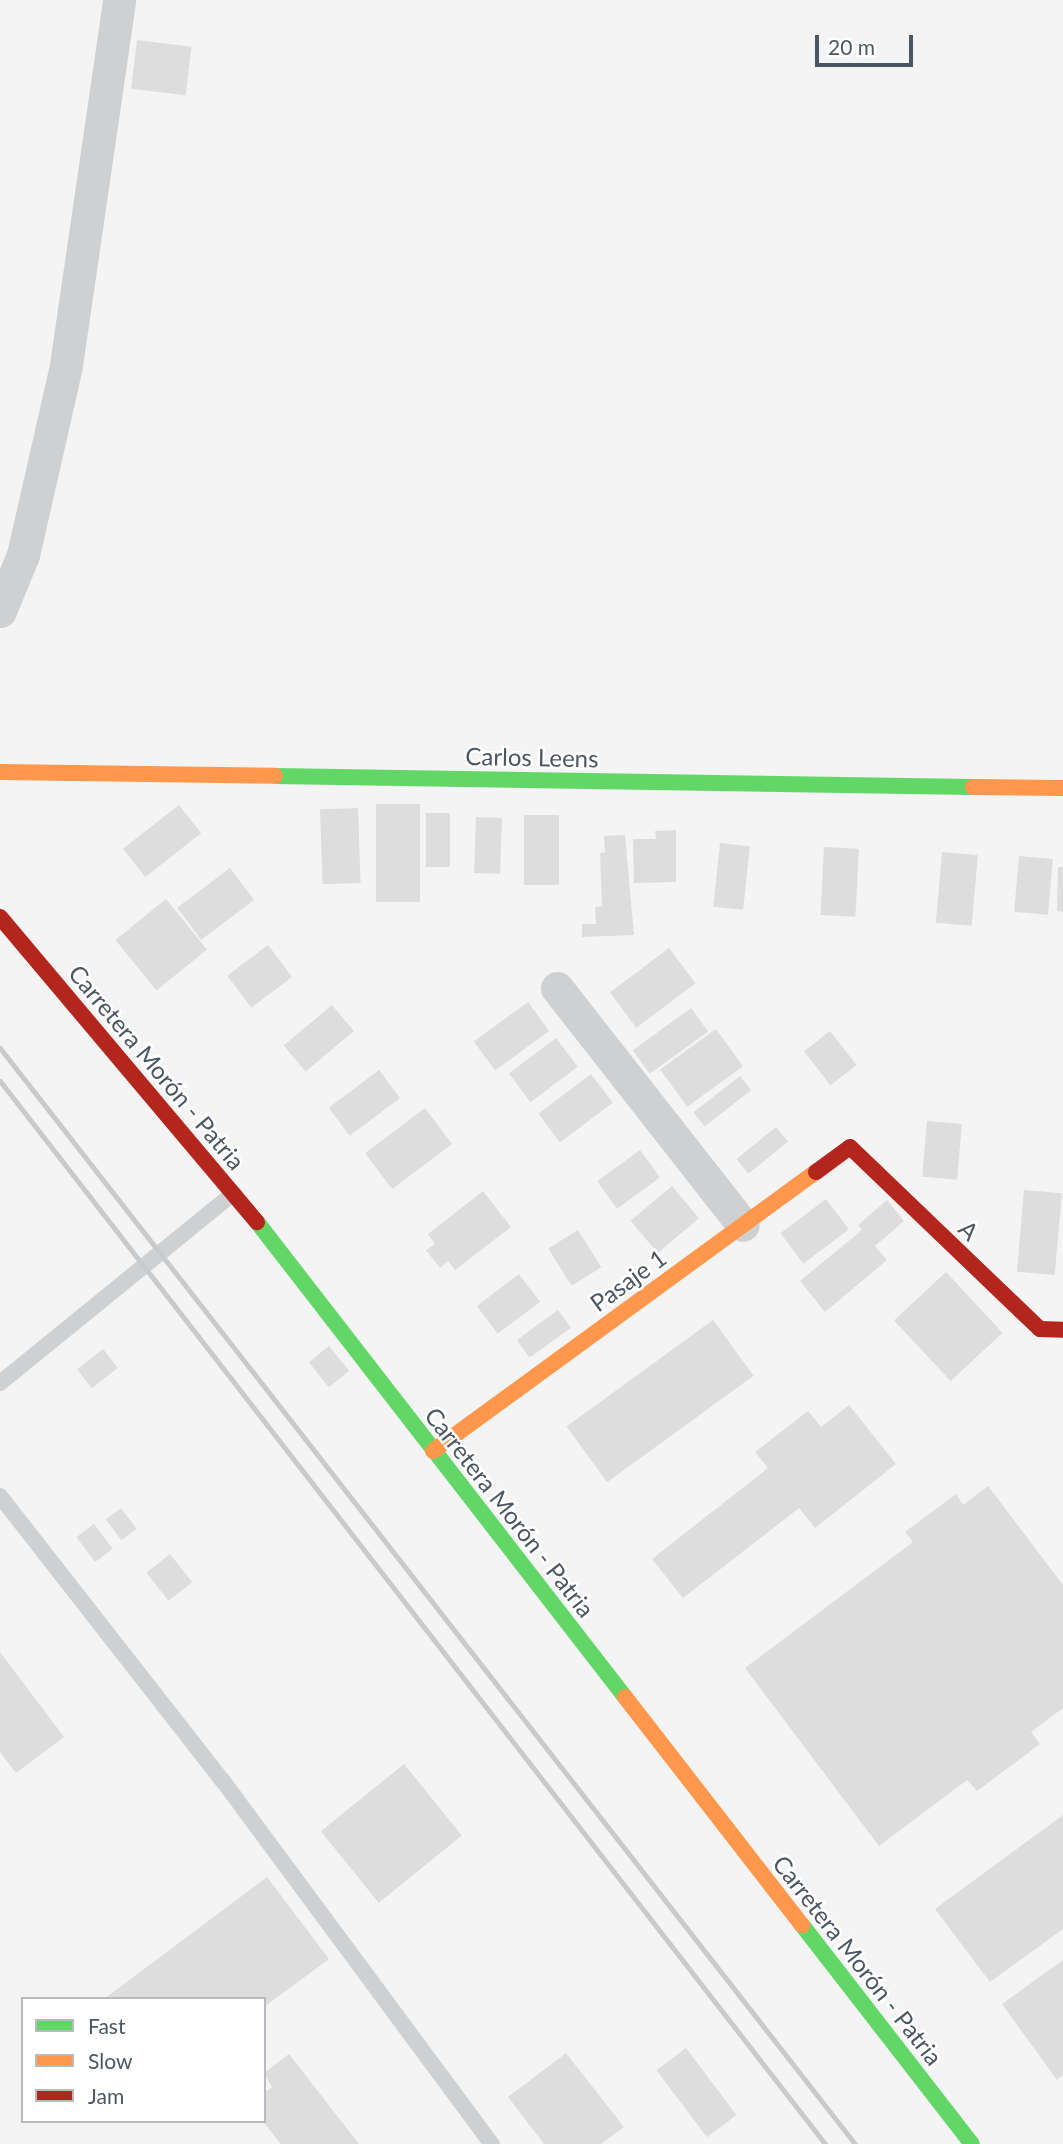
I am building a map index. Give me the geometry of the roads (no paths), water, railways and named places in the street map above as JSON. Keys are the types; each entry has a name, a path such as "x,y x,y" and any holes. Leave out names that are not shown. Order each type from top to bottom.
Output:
{"street":[{"path":"0,611 23,555 66,365 119,0"},
{"name":"Carlos Leens","path":"0,772 1063,788"},
{"name":"Carretera Morón - Patria","path":"0,918 234,1193 972,2144"},
{"path":"557,988 743,1225"},
{"name":"Pasaje 1","path":"433,1451 850,1147"},
{"name":"A","path":"850,1147 1040,1329 1063,1330"}],"lane":[{"path":"0,1383 234,1193"},
{"path":"0,1496 223,1781 492,2144"}],"railway":[{"path":"0,1048 855,2144"},
{"path":"0,1081 825,2144"}]}
